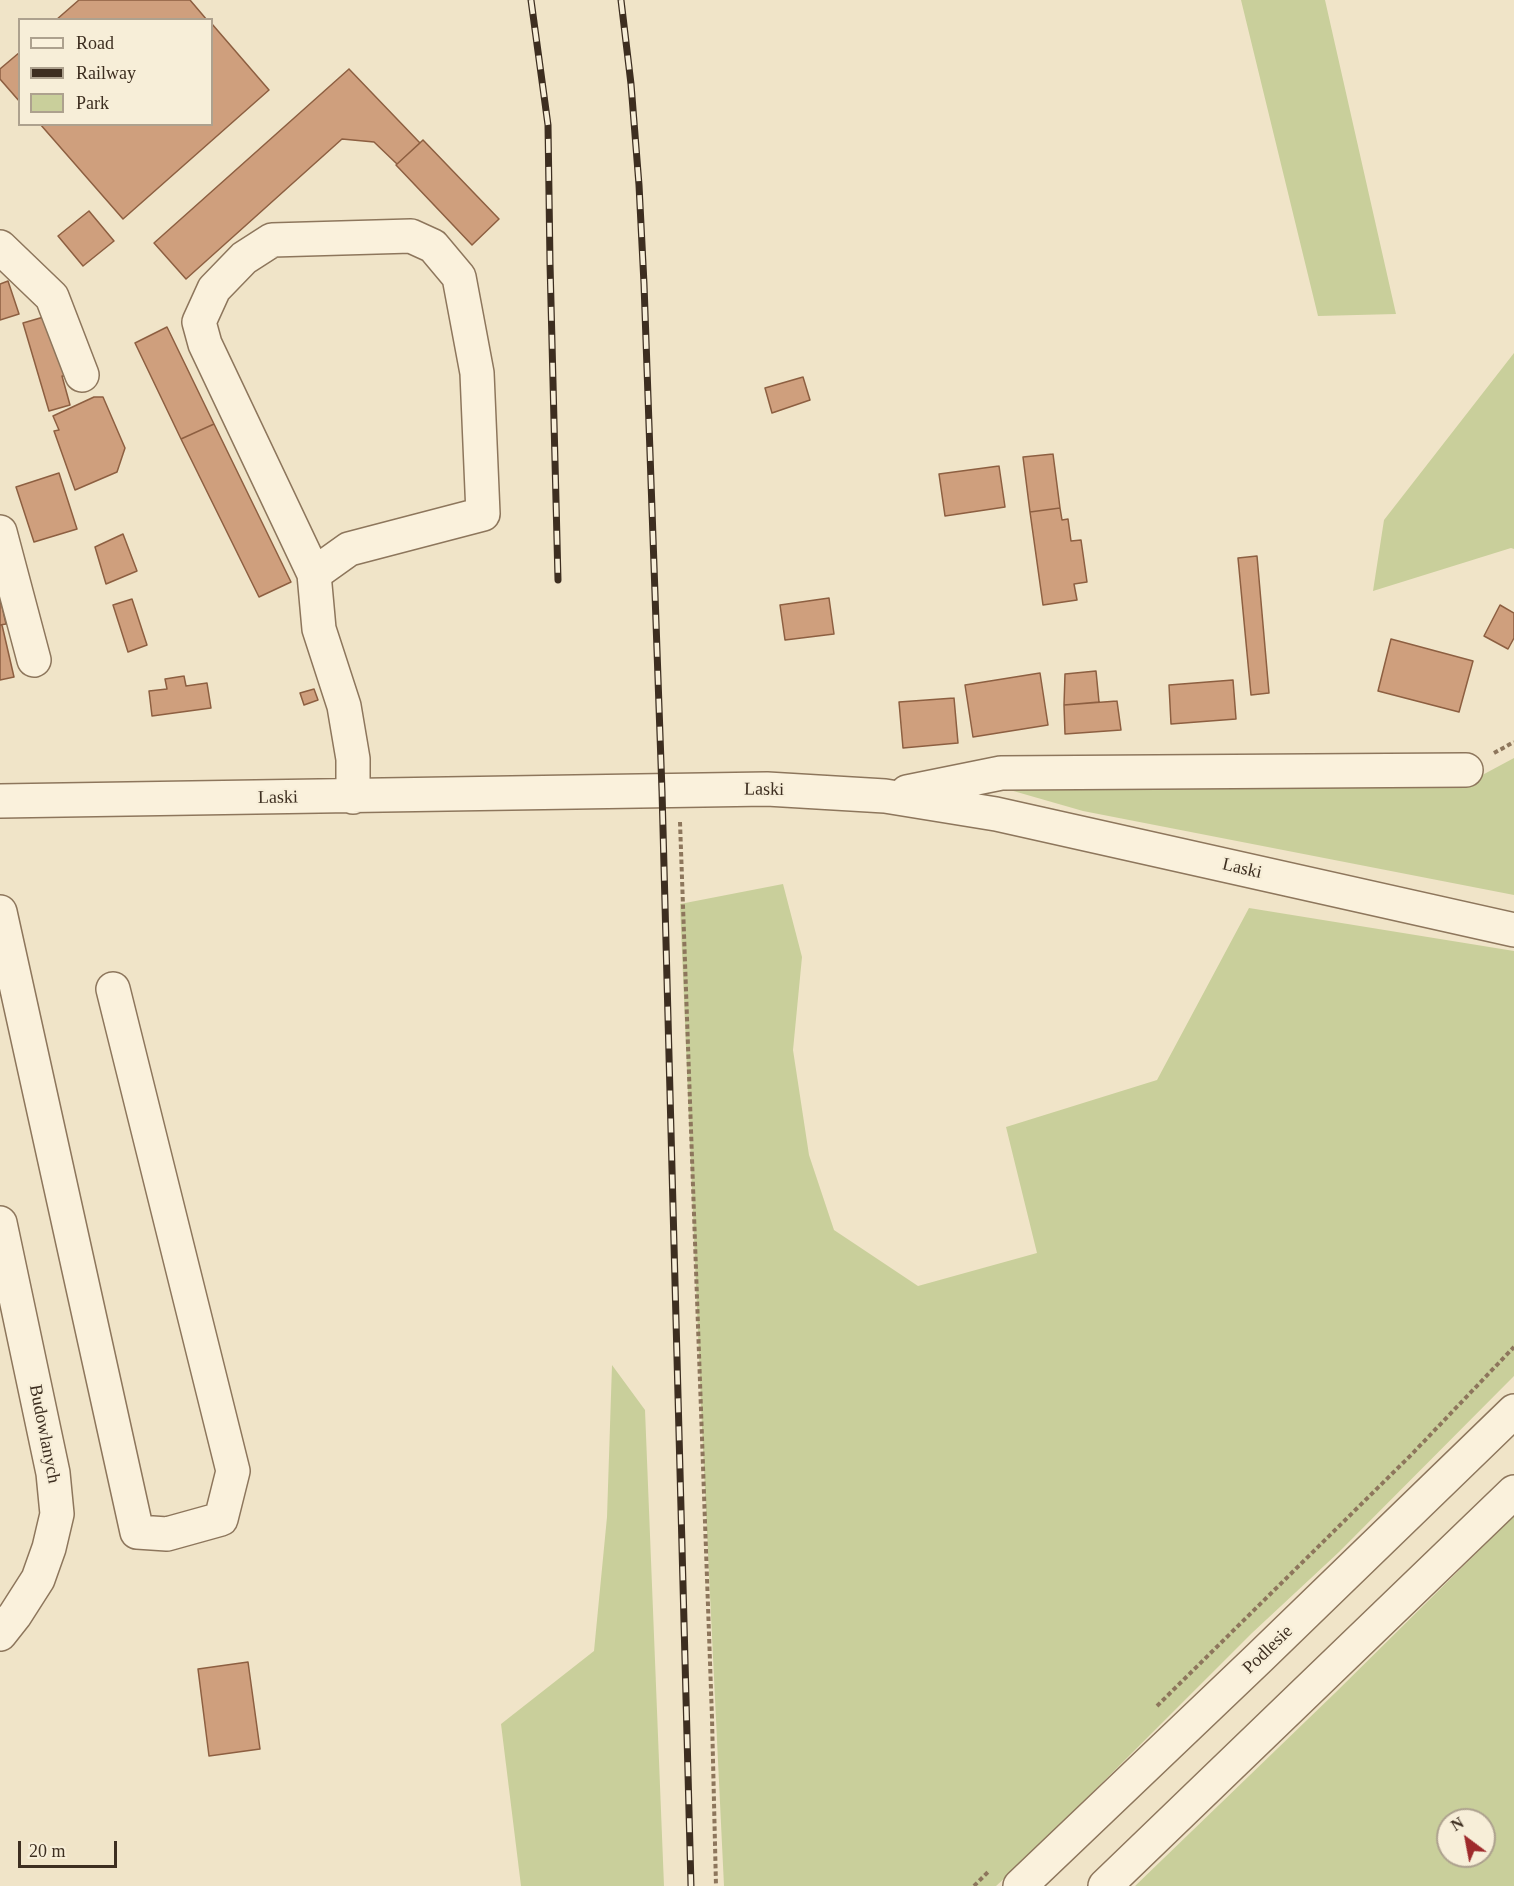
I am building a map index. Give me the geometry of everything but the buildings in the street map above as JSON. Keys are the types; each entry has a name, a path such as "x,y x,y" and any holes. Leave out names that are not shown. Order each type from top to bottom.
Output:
{"street":[{"path":"314,574 349,549 483,514 477,373 459,277 433,246 411,236 272,240 244,258 214,289 199,322 205,344 314,574 319,628 344,706 353,759 353,797"},
{"path":"0,247 52,297 82,375"},
{"path":"0,532 34,660"},
{"path":"885,796 1001,773 1466,770"},
{"name":"Laski","path":"0,801 767,789 885,796 996,814 1514,930"},
{"path":"0,912 137,1532 167,1534 221,1519 233,1471 113,989"},
{"name":"Budowlanych","path":"0,1223 53,1473 57,1514 50,1548 38,1579 0,1634"},
{"name":"Podlesie","path":"1020,1886 1514,1412"},
{"path":"1105,1886 1514,1492"}],"path":[{"path":"679,791 716,1886"},
{"path":"1151,1712 1412,1454 1514,1347"},
{"path":"974,1886 991,1869"}],"green space":[{"path":"1241,0 1325,0 1396,314 1318,316"},
{"path":"1514,353 1514,549 1511,548 1373,591 1384,520"},
{"path":"1514,758 1514,895 1083,811 989,784 1473,780"},
{"path":"783,884 802,957 793,1050 809,1155 834,1230 918,1286 1037,1253 1006,1127 1157,1080 1249,908 1514,951 1514,1376 1339,1552 1252,1633 1028,1857 996,1886 724,1886 680,904"},
{"path":"612,1365 645,1410 664,1886 521,1886 501,1724 594,1651 607,1517"},
{"path":"1514,1516 1514,1886 1135,1886 1335,1693"}],"railway":[{"path":"531,0 548,125 558,580"},
{"path":"621,0 631,84 644,284 662,791 691,1886"}]}
